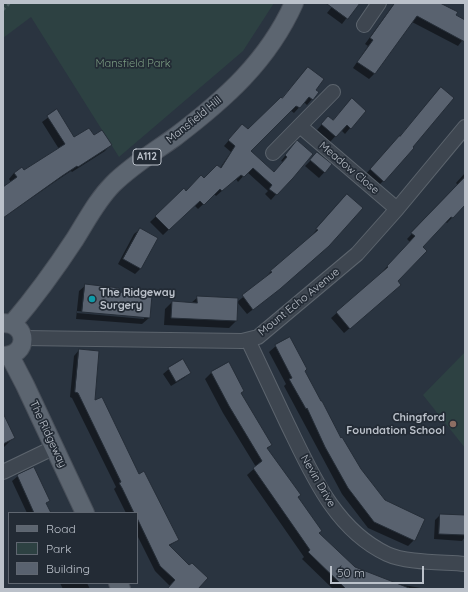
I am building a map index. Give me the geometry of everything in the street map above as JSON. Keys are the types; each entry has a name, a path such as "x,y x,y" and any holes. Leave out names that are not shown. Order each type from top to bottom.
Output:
{"main road":[{"name":"Mansfield Hill","path":"8,323 35,296 101,197 126,172 176,136 222,98 252,69 278,34 294,3"},
{"name":"A112","path":"8,323 18,328 23,338"},
{"path":"7,356 19,350 23,338"},
{"name":"The Ridgeway","path":"7,356 55,447 86,512"}],"street":[{"path":"364,24 379,3"},
{"path":"273,153 333,92"},
{"name":"Meadow Close","path":"300,126 397,209"},
{"name":"Mount Echo Avenue","path":"23,338 242,341 258,337 358,254 465,126"},
{"name":"Nevin Drive","path":"248,340 311,473 329,503 344,521 371,545 388,555 421,561 465,564"},
{"path":"3,472 55,447"}],"path":[{"path":"3,10 10,3"}],"green space":[{"name":"Mansfield Park","path":"3,3 274,3 243,51 119,157 31,17 3,38"},
{"name":"Chingford Foundation School","path":"465,352 465,448 423,395"}],"building":[{"path":"326,3 360,3 348,19"},
{"path":"395,3 440,3 458,12 456,15 465,20 465,42 417,16 375,74 357,62 373,40 370,38"},
{"path":"308,67 324,79 316,90 319,92 313,100 309,97 300,108 296,106 251,151 274,172 287,157 285,155 297,140 313,154 293,178 277,195 269,189 272,185 253,168 244,177 241,175 222,191 220,189 204,205 200,201 169,230 155,216 184,188 186,191 201,175 204,178 217,165 221,168 235,146 228,140 242,124 248,129 281,97 282,98"},
{"path":"441,87 454,98 413,147 414,148 384,182 370,169"},
{"path":"352,98 366,111 351,129 347,125 336,137 321,124 328,116 333,120"},
{"path":"57,109 74,137 89,128 94,135 102,130 112,145 62,176 3,218 3,187 17,177 14,173 22,167 24,170 65,144 47,116"},
{"path":"317,152 332,164 325,173 310,160"},
{"path":"465,177 465,205 453,218 451,217 423,247 427,251 398,281 401,285 350,329 336,312 388,267 387,266 415,236 411,233"},
{"path":"347,194 363,208 329,246 280,289 253,310 242,295 272,272 270,271 318,230 316,229"},
{"path":"140,228 158,238 141,269 123,259"},
{"path":"85,284 119,288 119,292 152,295 150,318 82,312"},
{"path":"197,296 238,298 237,321 171,318 172,301 197,303"},
{"path":"290,337 307,369 305,371 321,401 341,438 342,437 361,469 385,500 425,519 415,541 374,522 348,488 325,447 307,408 306,409 289,379 292,378 275,345"},
{"path":"79,349 99,351 95,400 102,397 139,474 144,471 179,540 169,545 189,565 192,563 208,578 198,589 167,589 175,580 160,566 138,520 138,512 134,512 119,483 121,482 78,393 75,392"},
{"path":"183,359 191,373 176,382 168,368"},
{"path":"229,362 244,391 241,393 272,445 267,448 301,495 298,497 322,531 319,533 355,567 409,589 346,589 308,552 310,550 253,468 262,461 229,406 211,372"},
{"path":"3,413 15,438 3,444"},
{"path":"34,467 50,501 46,503 50,512 34,512 17,475"},
{"path":"440,514 465,515 465,535 439,534"}],"place":[{"name":"The Ridgeway Surgery","path":"92,299"},
{"name":"Chingford Foundation School","path":"453,424"}]}
